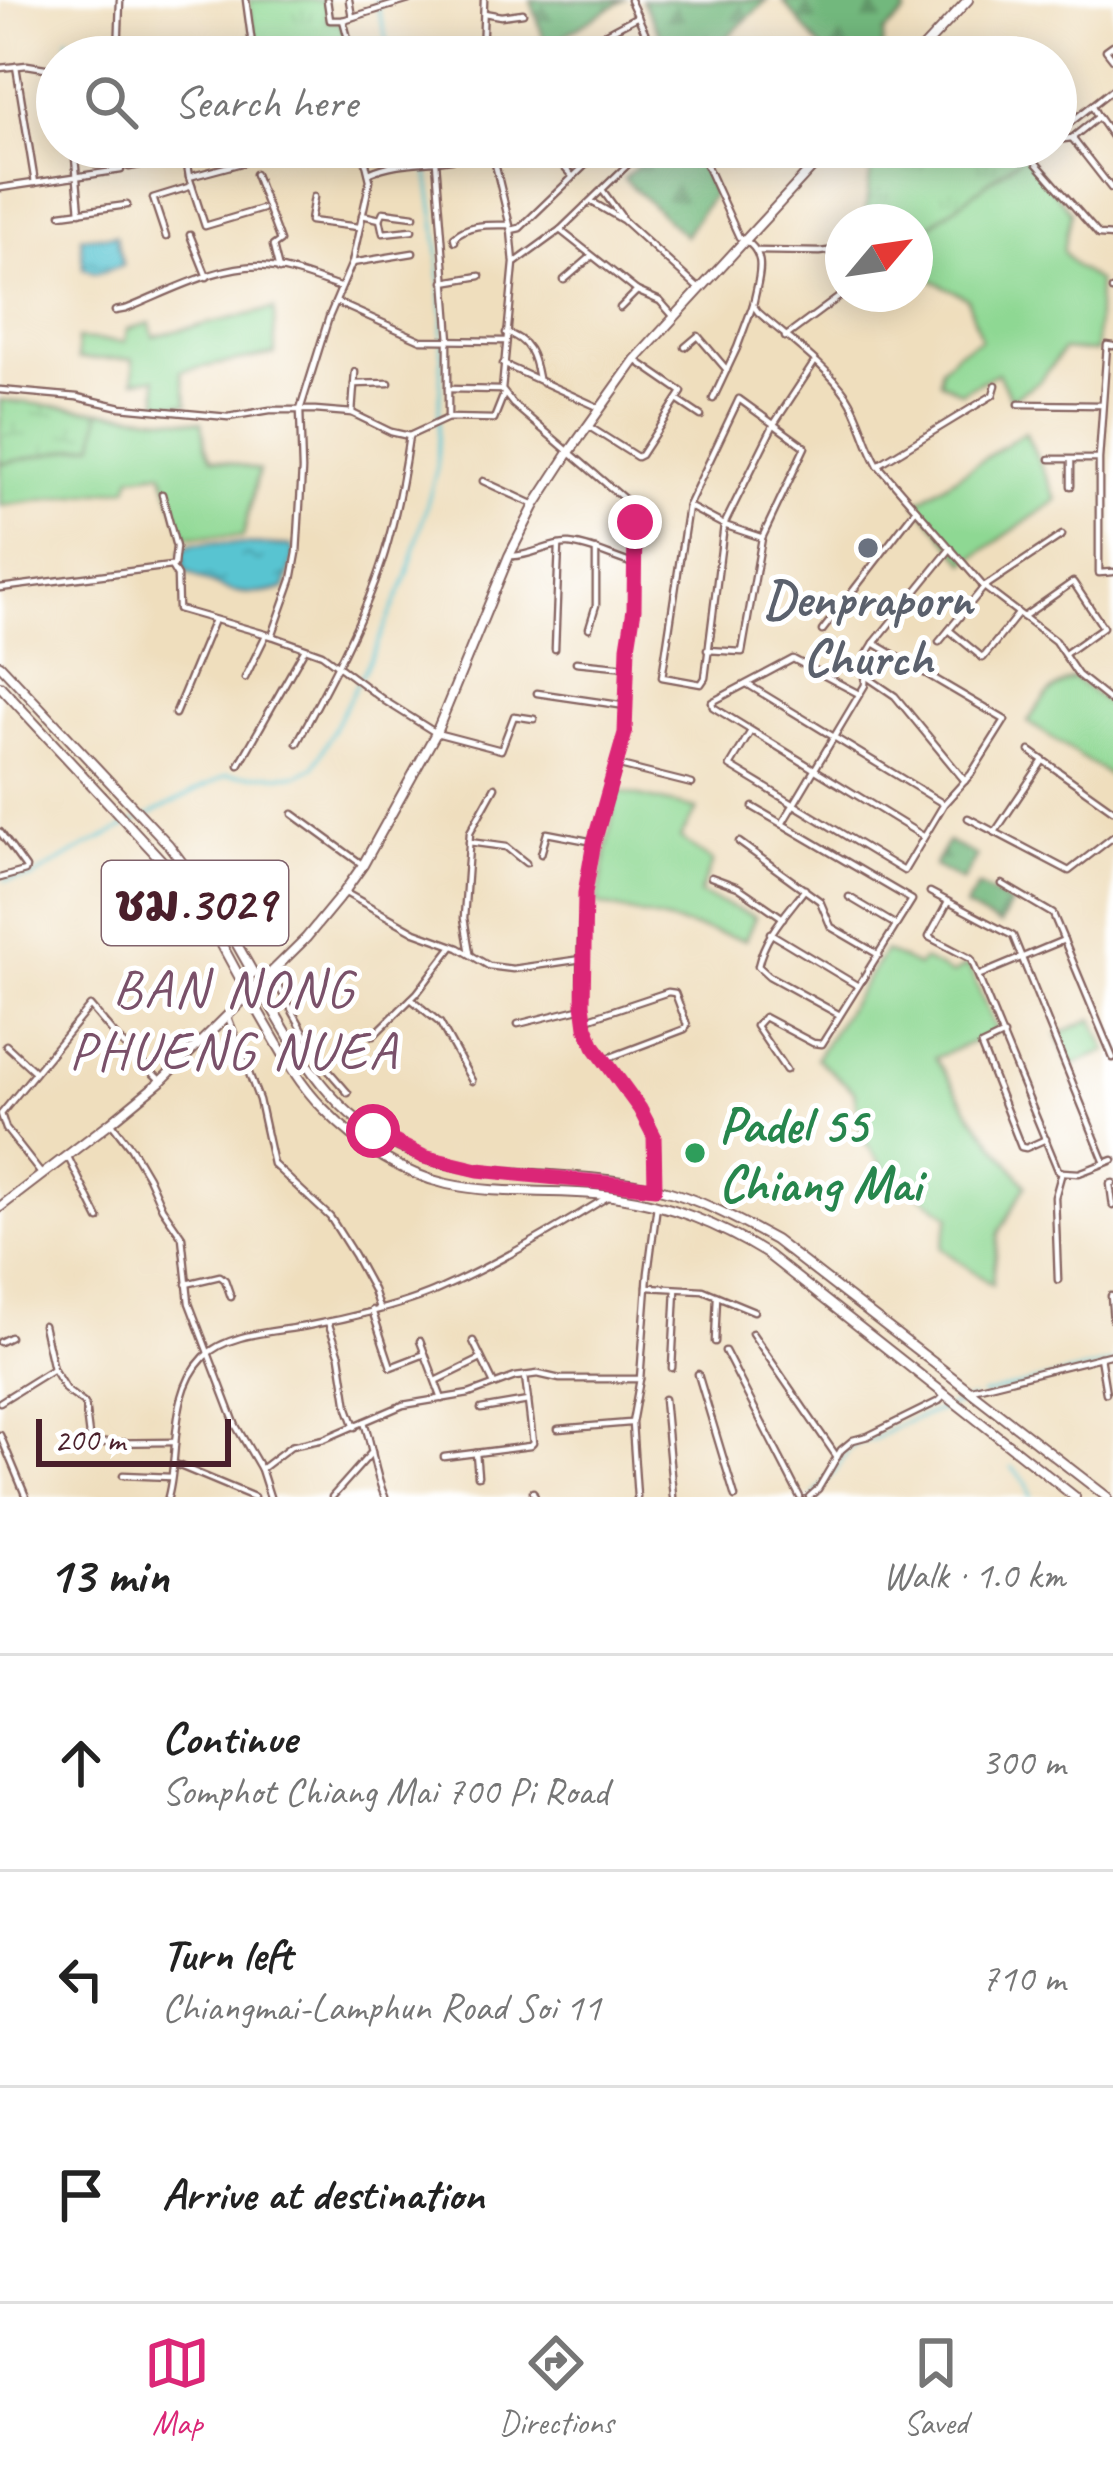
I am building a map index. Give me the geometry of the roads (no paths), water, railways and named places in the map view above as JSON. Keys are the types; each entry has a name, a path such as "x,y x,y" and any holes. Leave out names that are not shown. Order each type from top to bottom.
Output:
{"main road":[{"path":"935,36 968,0"},
{"path":"0,1207 161,1081 306,938 344,892 436,733 508,556 570,451 635,360 812,168"},
{"name":"ชม.3029","path":"0,664 151,825 217,909 253,973"},
{"name":"ชม.3029","path":"0,686 191,897 242,982"},
{"name":"ชม.3029","path":"267,999 319,1084 373,1131 424,1157 478,1170 655,1188 699,1202 775,1240 1110,1496"},
{"name":"ชม.3029","path":"257,1009 291,1068 320,1105 371,1150 405,1169 459,1185 610,1195 697,1216 732,1233 767,1254 1074,1497"}],"street":[{"path":"119,36 120,0"},
{"path":"247,0 251,36"},
{"path":"327,0 330,20 409,0"},
{"path":"350,0 352,17"},
{"path":"380,0 382,10"},
{"path":"483,36 484,0"},
{"path":"630,0 647,36"},
{"path":"484,13 523,13"},
{"path":"601,36 638,16"},
{"path":"343,20 347,36"},
{"path":"1113,44 1106,50 1113,59"},
{"path":"16,66 35,183"},
{"path":"0,68 36,66"},
{"path":"1077,119 1113,89"},
{"path":"1092,106 1113,137"},
{"path":"1077,134 1098,117"},
{"path":"1077,144 1112,188"},
{"path":"75,168 80,212"},
{"path":"0,188 130,168"},
{"path":"188,168 205,226 262,209"},
{"path":"189,177 223,168"},
{"path":"244,678 292,580 302,470 299,410 352,263 368,168"},
{"path":"369,173 380,168"},
{"path":"436,168 449,340 448,418"},
{"path":"0,390 228,417 270,410 352,413 410,436 448,418 494,419 503,392 514,263 496,168"},
{"path":"565,168 572,176"},
{"path":"455,241 462,230 482,225 520,228 580,168"},
{"path":"514,263 560,230 625,168"},
{"path":"707,168 739,238 757,251 760,263 753,305 713,400"},
{"path":"1040,168 1099,235 1113,236"},
{"path":"255,174 280,241 273,246 279,269"},
{"path":"166,237 153,198 192,186"},
{"path":"603,191 623,220"},
{"path":"314,197 310,221 359,228"},
{"path":"592,202 623,220 700,290"},
{"path":"61,214 127,205"},
{"path":"412,230 383,232 380,218 382,212 414,216"},
{"path":"362,215 380,218"},
{"path":"560,230 637,291 660,301 675,317"},
{"path":"190,235 207,277"},
{"path":"757,251 825,251"},
{"path":"352,263 413,253"},
{"path":"564,280 592,256"},
{"path":"115,310 244,267 279,269 341,288"},
{"path":"444,282 480,276"},
{"path":"620,308 637,291"},
{"path":"336,302 421,340 505,341"},
{"path":"753,305 848,398 878,464 984,587 1055,641 1078,675 1113,703"},
{"path":"785,337 825,307"},
{"path":"506,333 526,343 538,379"},
{"path":"685,346 698,336 727,370"},
{"path":"1110,345 1101,405 1099,573 1113,572"},
{"path":"588,426 637,458 681,390 635,360"},
{"path":"707,650 742,652 762,538 806,447 774,424 739,399 688,506 662,677 701,684 724,525 774,424 814,363"},
{"path":"503,364 600,408"},
{"path":"352,413 355,372"},
{"path":"354,384 389,383"},
{"path":"878,464 993,395 996,385"},
{"path":"447,388 503,392 634,510 634,609 625,733 594,842 585,893 583,1007 584,1020 603,1060 654,1136 655,1188"},
{"path":"677,400 701,416"},
{"path":"1019,404 1101,405"},
{"path":"297,743 376,580 410,436"},
{"path":"1050,459 1099,459"},
{"path":"1071,459 1071,486"},
{"path":"483,481 536,505"},
{"path":"162,494 176,547 173,567 178,608 305,648 338,664 436,733 501,750 514,716 534,719"},
{"path":"688,506 762,538"},
{"path":"822,631 916,509"},
{"path":"939,641 984,587 1062,535"},
{"path":"508,556 531,555 566,544 634,564"},
{"path":"555,650 559,545"},
{"path":"782,824 859,694 867,677 866,656 951,548"},
{"path":"590,628 596,605 596,550"},
{"path":"0,589 173,567"},
{"path":"949,630 983,658 1021,616 1073,582 1103,627 1065,654"},
{"path":"175,714 214,619"},
{"path":"752,731 730,766 904,871 944,804 965,782 1005,720 874,643"},
{"path":"239,765 305,648"},
{"path":"859,694 793,658 712,702 713,707 924,837"},
{"path":"576,662 627,667"},
{"path":"867,677 896,696 965,782"},
{"path":"747,684 944,804"},
{"path":"537,693 626,706"},
{"path":"1030,752 1113,810"},
{"path":"995,832 1043,761"},
{"path":"616,765 692,784"},
{"path":"470,953 464,918 470,832 495,787"},
{"path":"753,807 912,900 822,1044 764,1017 756,1026 786,1070"},
{"path":"293,814 363,865"},
{"path":"968,818 1069,871 1113,837"},
{"path":"0,832 26,868 0,878"},
{"path":"542,854 547,832 594,842"},
{"path":"469,842 506,847 526,863"},
{"path":"739,842 820,901 831,927 879,955"},
{"path":"711,877 738,887 783,917"},
{"path":"1002,884 1053,914 1113,1058"},
{"path":"806,890 770,933 760,970 840,1015"},
{"path":"344,892 489,966 582,958"},
{"path":"930,892 1012,936 1109,1162 1079,1173 1058,1170 971,959 929,937 948,902"},
{"path":"849,897 897,925"},
{"path":"770,933 858,986"},
{"path":"979,975 1064,940"},
{"path":"373,1036 411,999 453,946"},
{"path":"272,973 321,1062 348,1094"},
{"path":"584,1020 668,992 675,994 685,1029 603,1060"},
{"path":"411,999 440,1023 472,1081"},
{"path":"4,1112 90,1006 161,1081"},
{"path":"518,1024 583,1007"},
{"path":"227,1016 253,1081 273,1164 329,1217 354,1256 373,1290 391,1367 425,1354"},
{"path":"1004,1035 981,1046 1021,1147 1046,1139"},
{"path":"6,1045 34,1072"},
{"path":"0,1103 3,1132 42,1175"},
{"path":"112,1122 179,1229 189,1303 236,1426 261,1469 270,1497"},
{"path":"67,1155 98,1219"},
{"path":"1058,1280 1055,1197 1062,1172"},
{"path":"1113,1183 1113,1206"},
{"path":"169,1497 183,1391 207,1353 267,1330 328,1322 438,1291 610,1195"},
{"path":"637,1497 632,1423 657,1204"},
{"path":"186,1284 220,1276 231,1298"},
{"path":"646,1287 703,1290 754,1312"},
{"path":"672,1368 676,1289"},
{"path":"715,1342 717,1296"},
{"path":"1111,1296 1113,1320"},
{"path":"328,1322 355,1427"},
{"path":"43,1325 53,1370 66,1390 85,1404 94,1443 175,1442"},
{"path":"752,1333 837,1456"},
{"path":"0,1342 10,1337"},
{"path":"420,1341 442,1399"},
{"path":"473,1341 494,1384"},
{"path":"725,1351 800,1497"},
{"path":"969,1392 1113,1354"},
{"path":"436,1381 482,1359"},
{"path":"1100,1360 1106,1393"},
{"path":"0,1402 53,1370"},
{"path":"698,1374 735,1497"},
{"path":"261,1469 291,1446 324,1439 403,1405 469,1394 525,1376 640,1379"},
{"path":"444,1457 533,1443 525,1376"},
{"path":"809,1497 841,1450 854,1440 949,1397"},
{"path":"664,1399 673,1497"},
{"path":"481,1409 528,1401"},
{"path":"364,1422 385,1497"},
{"path":"558,1429 632,1423"},
{"path":"0,1435 26,1497"},
{"path":"332,1497 373,1450"},
{"path":"476,1453 478,1476"},
{"path":"176,1464 242,1496 254,1497"},
{"path":"122,1475 174,1477"}],"water":[{"path":"116,235 123,265 95,274 83,268 81,237"},
{"path":"192,544 292,546 295,555 285,588 234,591 185,570 181,552"}],"waterway":[{"path":"376,0 385,36"},
{"path":"147,816 227,775 298,775 314,767 407,576 437,468 443,317 427,168"},
{"path":"5,880 32,878 138,820"},
{"path":"981,1395 1113,1363"},
{"path":"813,1497 857,1443 972,1398"},
{"path":"1012,1467 1031,1497"}],"tunnel":[{"path":"253,973 267,999"},
{"path":"242,982 257,1009"}],"place":[{"name":"Denpraporn Church","path":"868,548"},
{"name":"Padel 55 Chiang Mai","path":"695,1153"}],"district":[{"name":"BAN NONG PHUENG NUEA","path":"234,1018"}]}
